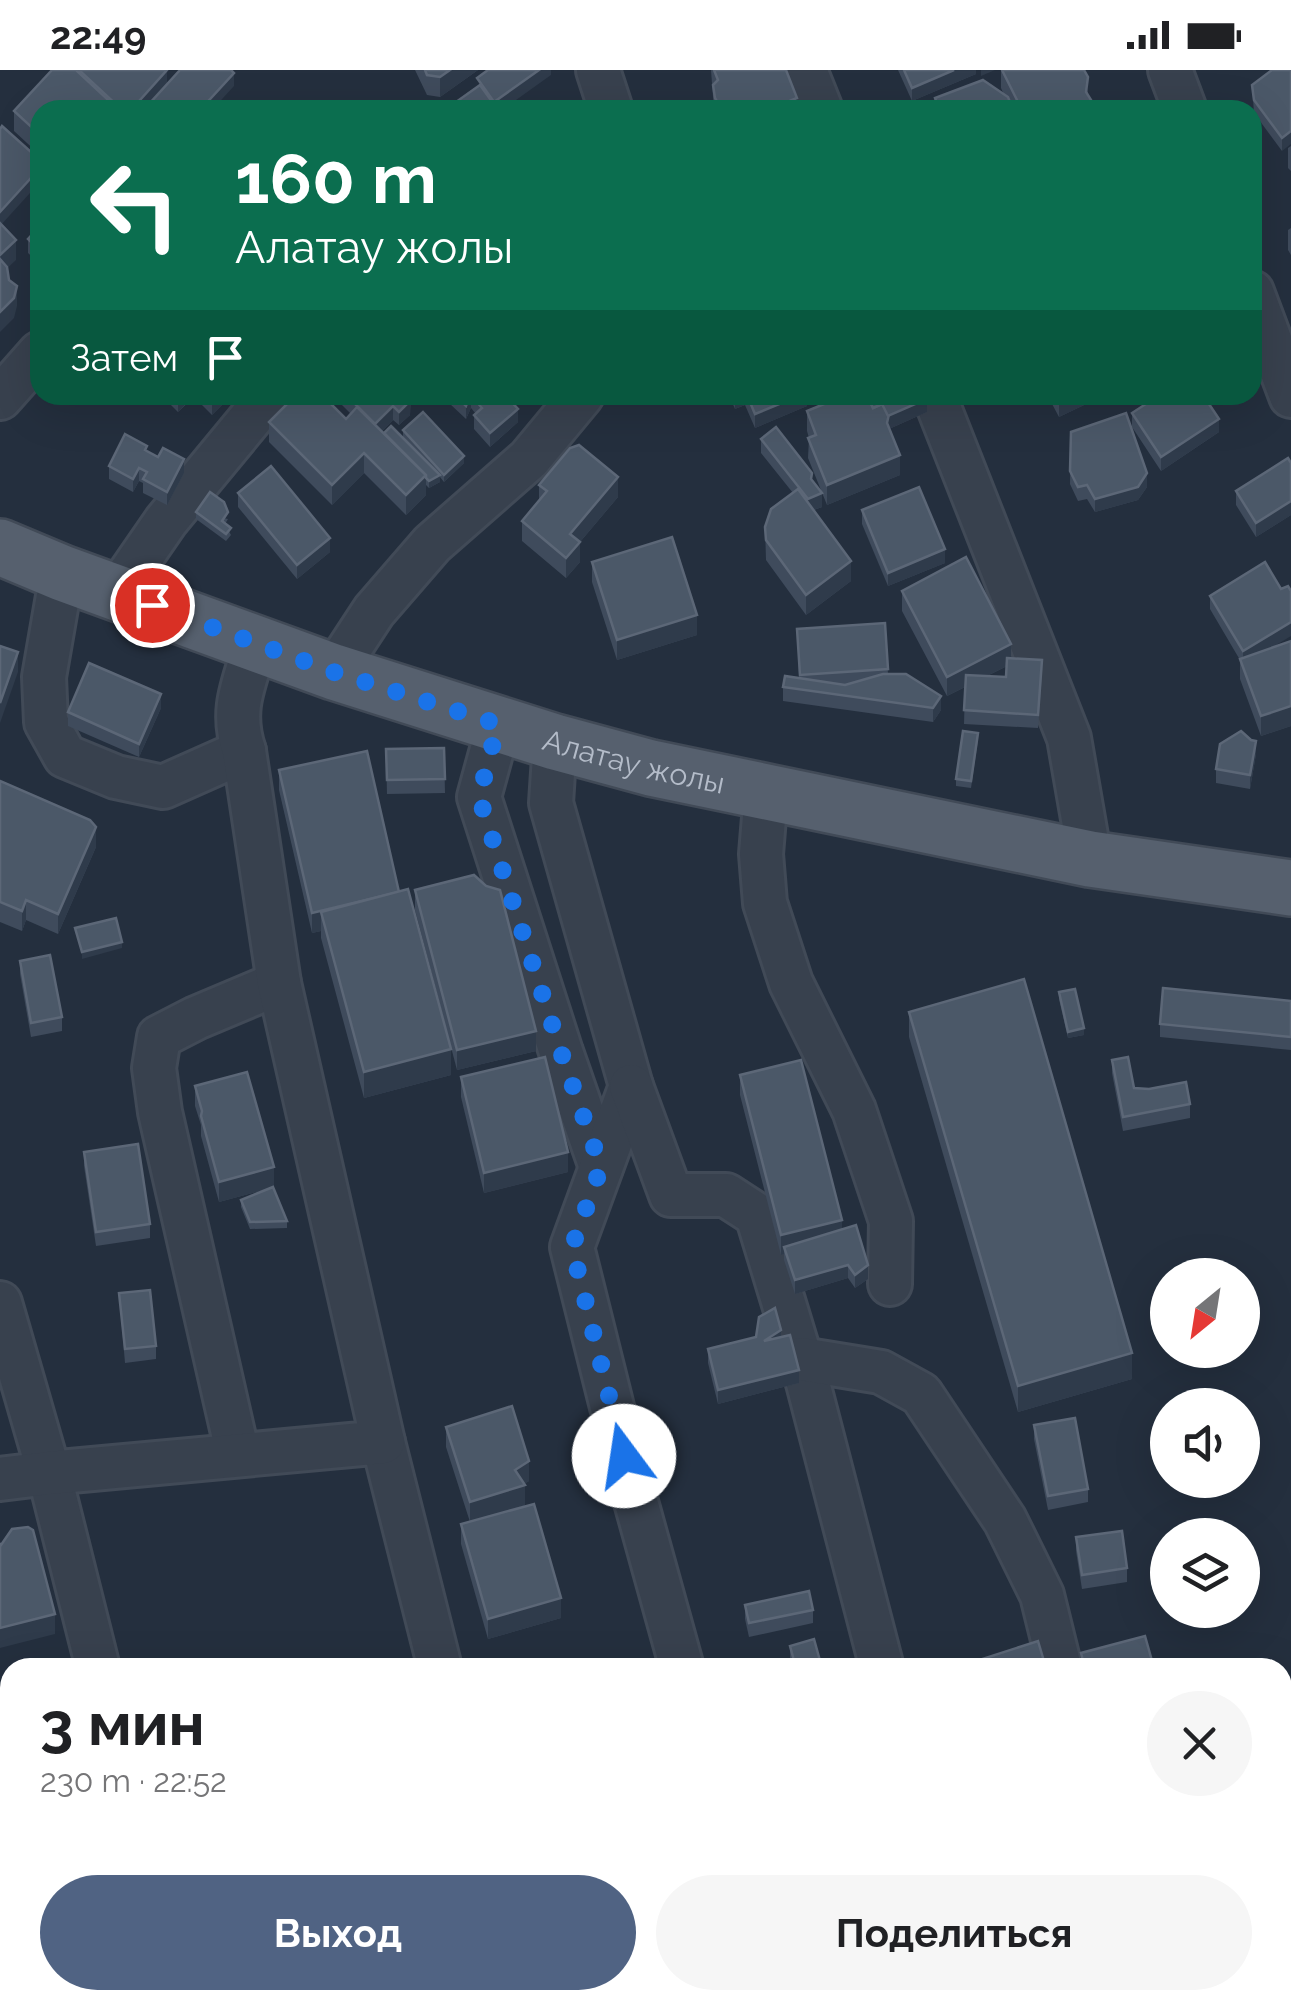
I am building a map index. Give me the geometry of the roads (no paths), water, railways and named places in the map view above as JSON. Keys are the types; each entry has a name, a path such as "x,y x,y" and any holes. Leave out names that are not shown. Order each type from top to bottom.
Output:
{"main road":[{"name":"Алатау жолы","path":"0,548 334,672 554,742 651,768 1090,859 1291,888"}],"street":[{"path":"598,70 608,100"},
{"path":"805,70 817,100"},
{"path":"1170,70 1181,100"},
{"path":"1262,319 1291,396"},
{"path":"0,398 30,364"},
{"path":"117,592 166,521 262,405"},
{"path":"334,672 374,610 432,544 529,459 574,405"},
{"path":"938,405 1069,738 1090,859"},
{"path":"62,572 44,677 46,722 65,756 116,776 163,786 244,751"},
{"path":"256,643 237,709 238,733 244,751 279,983 383,1442 437,1658"},
{"path":"498,724 479,797 601,1167"},
{"path":"554,742 551,803 631,1086 671,1195 726,1195 757,1215 801,1359 879,1658"},
{"path":"766,793 761,854 765,902 791,983 854,1110 891,1222 890,1284"},
{"path":"238,1455 160,1112 154,1068 160,1037 279,983"},
{"path":"631,1086 572,1247 679,1658"},
{"path":"0,1303 49,1472 96,1658"},
{"path":"801,1359 881,1372 921,1394 1012,1535 1042,1595 1058,1658"},
{"path":"0,1479 383,1442"}]}
